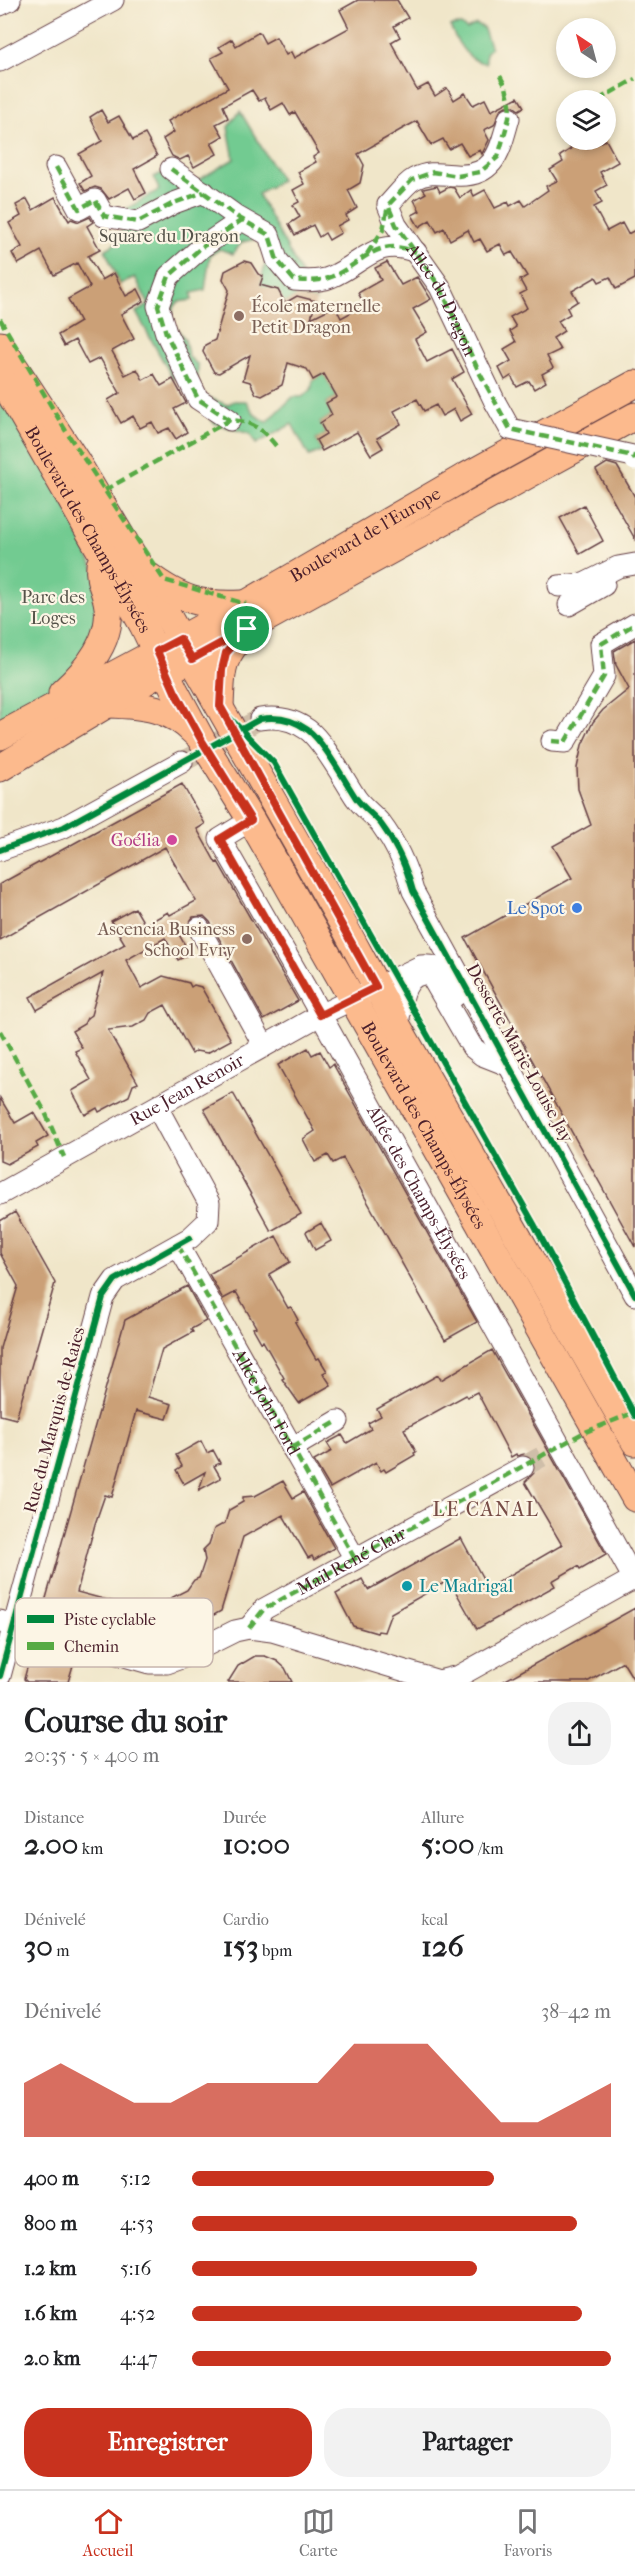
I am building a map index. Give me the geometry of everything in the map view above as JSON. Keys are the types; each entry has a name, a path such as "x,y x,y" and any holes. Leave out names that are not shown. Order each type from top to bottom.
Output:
{"main road":[{"name":"Boulevard des Champs-Élysées","path":"0,345 76,461 142,571 174,655 202,741 251,820 351,999 551,1346 635,1498"},
{"name":"Boulevard des Champs-Élysées","path":"0,376 101,555 174,655 220,706 398,1027 635,1442"},
{"name":"Boulevard de l'Europe","path":"247,617 463,478 635,384"},
{"name":"Boulevard de l'Europe","path":"0,736 39,714 174,655 635,416"},
{"path":"39,714 77,680 97,654 107,627 107,602 98,578 101,555"},
{"path":"142,571 172,594 219,605 247,617 226,653 222,670 220,706"},
{"name":"Boulevard de l'Europe","path":"0,768 108,704 174,655"},
{"path":"108,704 156,708 187,724 202,741"}],"street":[{"path":"0,5 10,0"},
{"path":"0,60 113,0"},
{"path":"367,254 383,230 388,205 412,180 433,172 458,176 480,172 498,157 509,118"},
{"path":"56,167 79,209 95,201 104,216 138,222 204,192"},
{"path":"171,169 242,220 269,235 277,260 294,280 330,278 384,246 404,247 416,252"},
{"name":"Allée du Dragon","path":"388,205 396,225 440,287 480,377 510,429 633,456 635,460"},
{"path":"230,420 198,399 166,333 158,306 169,276 202,247 242,220"},
{"path":"564,596 624,574 635,565"},
{"path":"552,741 565,742 604,676 602,644 635,624"},
{"name":"Desserte Marie-Louise Jay","path":"260,718 272,716 286,718 308,730 320,741 360,805 381,824 407,871 413,891 635,1295"},
{"path":"0,850 64,827 182,762"},
{"name":"Allée des Champs-Élysées","path":"251,820 220,839 634,1579"},
{"path":"199,928 264,1046"},
{"name":"Rue Jean Renoir","path":"0,1194 320,1015 421,966 433,965 444,975 490,1057"},
{"path":"398,1027 403,993 408,981 422,973 430,974 472,1047 482,1055 510,1066"},
{"path":"157,1107 209,1203 208,1221 190,1238 178,1245"},
{"name":"Rue du Marquis de Raies","path":"0,1676 7,1624 103,1297 115,1280 178,1245"},
{"name":"Allée John Ford","path":"178,1245 355,1559"},
{"path":"292,1448 338,1421"},
{"name":"Mail René Clair","path":"249,1628 264,1609 523,1467"},
{"path":"213,1640 249,1628 272,1631 439,1681 459,1676 634,1579"}],"green space":[{"path":"476,24 483,27 491,48 486,53 486,63 468,55 459,44 450,26 461,25 467,29"},
{"name":"Square du Dragon","path":"240,111 281,180 258,194 316,301 297,296 285,303 260,285 269,248 257,239 242,242 233,254 220,249 210,255 205,290 192,293 192,300 178,302 173,309 171,321 185,339 188,356 198,365 197,393 227,405 234,401 246,401 255,415 267,422 293,397 302,397 311,390 313,380 324,374 337,397 326,403 332,415 320,423 326,434 316,440 322,451 309,456 292,424 256,444 250,434 214,423 179,375 173,379 136,312 149,305 135,277 120,284 105,250 125,237 114,216 159,190 154,177 177,166 188,186 234,159 228,127"},
{"name":"Parc des Loges","path":"0,376 34,435 98,578 97,655 0,736"}],"building":[{"path":"358,0 397,0 408,18 394,26 400,37 391,42 417,90 428,84 435,96 447,88 454,100 465,93 473,105 485,99 491,111 518,97 524,107 519,110 513,106 506,106 501,109 494,125 484,130 489,140 482,154 480,150 468,156 460,143 449,149 443,139 431,145 417,121 402,129 358,154 364,165 360,183 348,190 357,208 346,215 348,220 337,226 341,233 329,240 325,233 319,237 313,225 295,235 289,224 300,217 293,205 299,202 293,190 304,184 298,172 316,162 313,157 319,153 295,112 290,115 283,103 271,110 265,98 259,101 252,90 223,106 228,118 216,124 223,136 211,143 217,154 194,167 188,156 180,160 172,156 163,139 174,132 168,121 228,88 211,58 223,52 219,47 232,39 236,46 259,32 265,43 276,37 286,55 291,52 294,58 349,28 340,10"},
{"path":"101,110 108,122 119,116 133,140 145,134 157,156 134,169 146,193 135,199 129,188 109,199 101,189 95,187 85,191 80,183 91,176 79,154 102,141 90,117"},
{"path":"569,150 611,150 618,162 600,172 607,185 596,191 602,203 594,207 607,231 622,223 628,234 635,230 635,279 616,289 610,277 599,282 596,277 572,291 578,301 567,308 570,314 558,321 564,331 553,338 560,350 547,356 553,368 542,374 546,382 534,389 529,381 517,387 511,376 505,380 499,368 511,361 504,349 516,342 510,331 516,327 510,317 527,308 520,294 526,291 520,280 527,276 512,252 506,255 500,244 487,251 480,239 474,242 468,230 450,240 444,228 437,232 430,220 419,227 412,215 420,211 414,200 426,193 423,189 437,186 440,192 449,187 454,188 460,198 471,190 474,196 485,190 495,208 508,202 510,206 521,200 525,206 548,190 546,186 557,181 550,170 563,162 560,156"},
{"path":"55,197 69,221 71,219 79,222 90,217 93,222 87,226 100,250 88,256 102,280 114,273 126,296 138,289 144,301 121,314 134,339 112,351 125,375 137,369 143,380 154,374 161,386 173,379 186,403 174,409 187,432 176,439 169,428 158,433 152,422 140,428 133,416 121,423 108,400 120,393 100,358 88,364 75,340 64,346 58,335 80,322 68,299 90,287 77,263 54,275 41,251 18,264 12,253 22,247 9,223 21,216 16,205 27,199 33,210"},
{"path":"244,261 251,263 258,274 263,276 260,285 278,290 285,303 297,296 316,301 311,318 335,306 341,318 365,305 358,293 381,280 375,268 387,262 401,285 417,277 431,299 413,309 427,332 415,339 427,362 452,349 464,372 452,379 472,414 460,421 454,409 442,416 436,405 424,411 417,399 394,411 401,424 377,438 383,448 371,455 357,432 322,451 316,440 326,434 320,423 332,415 326,403 337,397 324,374 313,380 307,369 288,363 282,385 262,396 256,394 250,382 243,380 250,355 219,373 214,372 203,352 205,345 215,340 229,290 223,279 225,271"},
{"path":"607,463 617,466 635,497 635,539 596,470"},
{"path":"584,505 603,541 580,554 560,518"},
{"name":"Le Spot","path":"635,639 635,1247 465,938 572,878 553,846 591,825 578,789 577,768 582,745 593,722 603,710 629,689 616,665 614,651"},
{"path":"182,784 205,824 197,829 298,1001 264,1020 210,922 204,916 193,917 187,926 177,931 190,954 178,960 165,938 126,960 141,988 163,976 189,983 191,987 194,985 201,987 231,1040 207,1053 196,1051 192,1054 165,1005 150,1013 146,1020 133,1027 108,1030 138,1083 133,1085 129,1096 99,1112 97,1108 85,1115 72,1091 91,1080 75,1051 82,1048 72,1031 84,1024 91,1015 103,973 37,1010 30,997 125,944 111,921 135,908 145,925 168,912 170,915 196,901 165,847 0,940 0,884"},
{"path":"308,1048 312,1055 320,1051 329,1067 333,1064 477,1322 445,1340 343,1158 333,1163 328,1155 315,1162 303,1139 315,1131 278,1065"},
{"path":"233,1093 301,1214 271,1231 204,1109"},
{"path":"0,1098 15,1123 34,1112 48,1136 36,1143 38,1147 7,1164 0,1161"},
{"path":"15,1212 55,1283 16,1419 0,1415 0,1348 18,1286 0,1253 0,1221"},
{"path":"321,1223 331,1241 315,1250 306,1232"},
{"path":"276,1236 290,1262 269,1274 288,1308 291,1307 298,1320 295,1322 316,1359 319,1358 327,1371 323,1373 331,1385 299,1403 282,1379 284,1378 263,1341 261,1342 253,1328 256,1327 236,1292 223,1299 209,1274"},
{"path":"187,1286 206,1321 191,1329 193,1332 162,1349 148,1397 172,1404 167,1419 136,1411 112,1497 105,1495 95,1524 77,1592 99,1598 46,1598 125,1320"},
{"path":"492,1350 606,1554 552,1581 555,1586 477,1629 449,1580 391,1613 384,1632 378,1631 377,1633 353,1626 336,1594 362,1579 368,1590 461,1538 488,1588 562,1545 525,1482 534,1473 534,1460 524,1454 511,1457 477,1392 467,1397 466,1395 404,1429 416,1452 415,1455 386,1472 384,1469 381,1471 376,1462 330,1488 314,1461 332,1451 327,1443 342,1435 347,1443 371,1429 368,1423 381,1416 377,1409 438,1375 441,1380"},
{"path":"201,1441 207,1453 213,1450 220,1463 214,1466 221,1478 199,1490 205,1472 184,1484 176,1470 182,1466 176,1455"},
{"path":"283,1481 293,1498 303,1492 334,1548 314,1560 312,1556 308,1558 283,1515 243,1537 221,1611 214,1615 213,1598 172,1598 187,1590 194,1580 199,1578 205,1560 203,1550 209,1544 214,1529 225,1523 229,1510 243,1502 243,1497 255,1496"},
{"path":"635,1608 635,1682 623,1662 587,1682 502,1682"},
{"path":"255,1656 265,1656 277,1661 285,1668 292,1682 228,1682 238,1666"},
{"path":"27,1667 72,1667 68,1682 27,1682 24,1679"}],"tunnel":[{"path":"182,762 260,719"},
{"path":"523,1467 552,1451"}],"marked path":[{"path":"500,76 506,87 510,104 509,118 498,157 480,172 458,176 433,172 412,180 388,205 396,225 440,287 479,372 510,429 633,456 635,460"},
{"path":"616,90 635,79"},
{"path":"56,167 79,209 95,200 104,216 138,222 174,203 204,192"},
{"path":"171,169 239,218 269,235 277,260 294,280 327,279 380,249 390,247 416,252"},
{"path":"367,254 383,230 388,206"},
{"path":"230,420 198,399 166,333 158,306 169,276 202,247 242,220"},
{"path":"0,319 67,433 164,580 246,604"},
{"path":"105,490 230,420 251,424 277,447"},
{"path":"552,741 565,742 604,676 601,644 635,624"},
{"path":"0,1031 45,1112 64,1157"},
{"path":"178,1245 355,1559"},
{"path":"249,1628 264,1609 583,1433 635,1412"},
{"path":"292,1448 338,1421"}],"cycle path":[{"path":"220,708 274,763 534,1224 635,1416"},
{"path":"0,850 64,827 260,719 285,719 308,730 327,752 356,798 381,824 391,840 404,865 413,891 635,1295"},
{"path":"21,1598 103,1297 115,1280 190,1238"},
{"path":"0,1676 15,1621"}],"place":[{"name":"École maternelle Petit Dragon","path":"239,316"},
{"name":"Goélia","path":"172,840"},
{"name":"Le Spot","path":"577,908"},
{"name":"Ascencia Business School Evry","path":"247,939"},
{"name":"Le Madrigal","path":"407,1586"}],"district":[{"name":"LE CANAL","path":"486,1509"}],"route":[{"path":"247,629 226,653 222,670 220,706 376,987 320,1015 220,839 251,820 229,783 217,768 175,692 157,651 180,639 192,659 247,629"}]}
